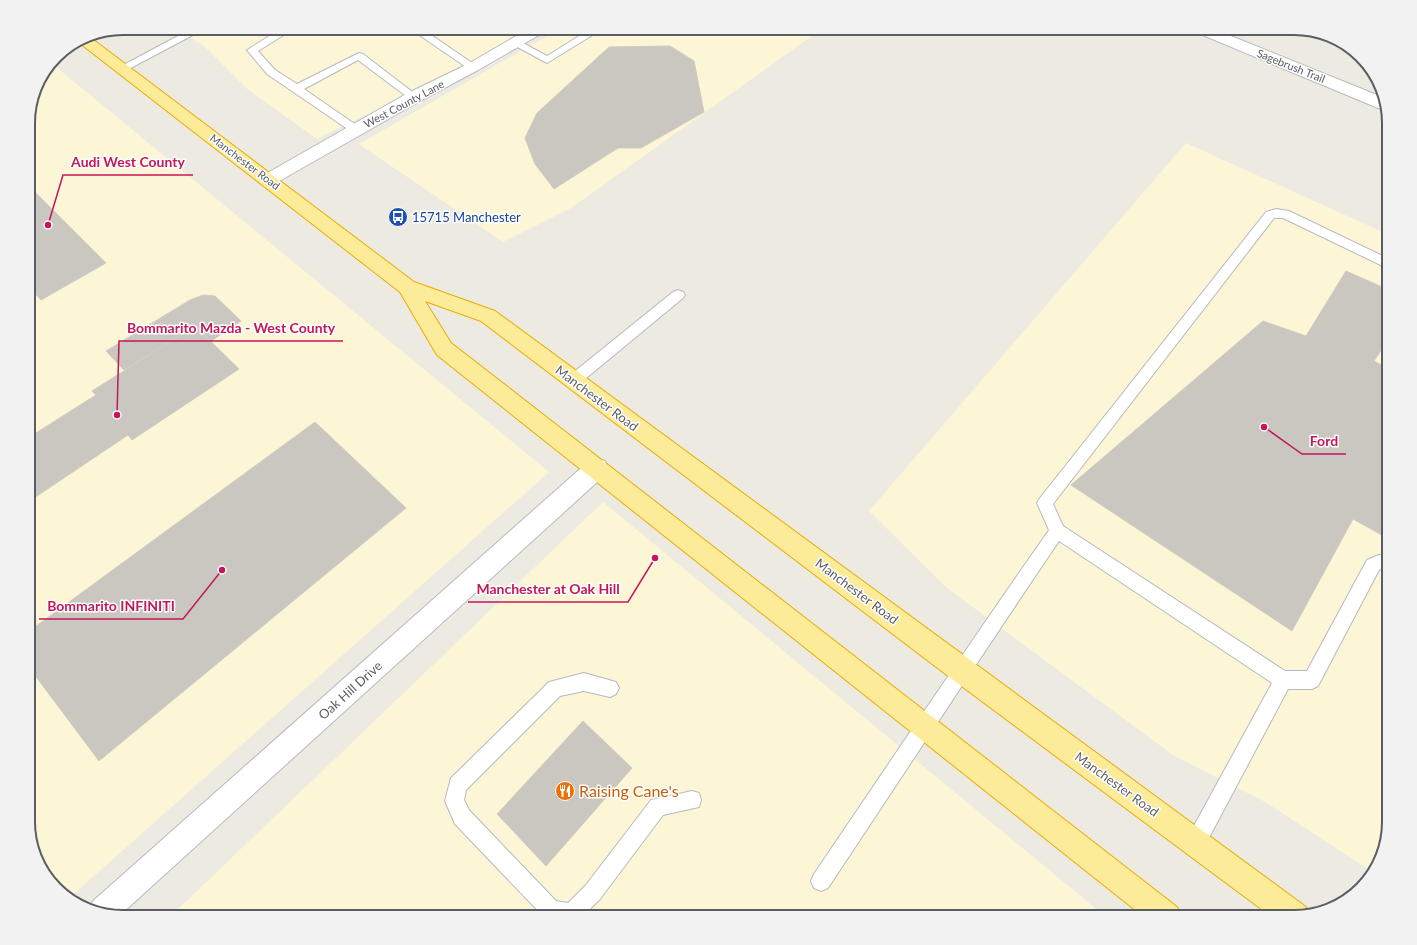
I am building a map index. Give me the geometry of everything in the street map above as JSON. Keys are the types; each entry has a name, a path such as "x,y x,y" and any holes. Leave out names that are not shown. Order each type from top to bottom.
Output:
{"highway":[{"name":"Manchester Road","path":"88,42 407,287 488,316 961,670 1287,910"},
{"name":"Manchester Road","path":"407,287 444,349 1158,910"}],"street":[{"name":"West County Lane","path":"268,180 414,97 473,68 528,35"},
{"name":"Sagebrush Trail","path":"1215,35 1379,102"},
{"name":"Oak Hill Drive","path":"106,908 597,468"}],"lane":[{"path":"122,69 187,35"},
{"path":"276,35 252,50 271,72 356,129"},
{"path":"424,35 473,68"},
{"path":"515,43 547,60 588,35"},
{"path":"296,89 359,56 414,97"},
{"path":"1382,261 1285,214 1276,212 1270,215 1044,503 1057,531 1283,680 1312,680 1373,565 1378,562 1382,562"},
{"path":"574,380 678,295"},
{"path":"821,881 925,727 961,670 1057,531"},
{"path":"1196,842 1283,680"},
{"path":"551,910 462,817 454,801 458,785 556,688 584,682 610,688"},
{"path":"575,910 593,892 658,807 692,800"}],"shaded area":[{"path":"186,35 523,35 494,51 317,139 246,88 204,46"},
{"path":"549,35 813,35 571,208 503,242 359,144"},
{"path":"55,67 549,472 73,894 53,876 40,851 35,828 35,117 38,100 44,84"},
{"path":"1186,143 1382,232 1382,822 1377,851 1368,869 1267,803 1173,755 947,588 869,511"},
{"path":"603,502 1098,910 177,910"}],"building":[{"path":"670,46 694,61 704,112 641,148 618,148 554,189 535,164 525,138 537,113 609,47"},
{"path":"35,192 106,263 41,300 35,294"},
{"path":"1346,271 1382,287 1382,349 1374,361 1382,365 1382,535 1353,519 1292,631 1071,485 1263,321 1306,336"},
{"path":"203,295 215,296 241,321 211,341 195,326 124,370 106,351 190,300"},
{"path":"195,326 239,369 132,440 128,435 35,497 35,434 96,395 92,391"},
{"path":"315,422 406,508 99,761 35,675 35,627"},
{"name":"Raising Cane's","path":"583,721 632,768 546,866 497,814"}],"place":[{"name":"15715 Manchester","path":"398,217"},
{"name":"Audi West County","path":"48,225"},
{"name":"Bommarito Mazda - West County","path":"117,415"},
{"name":"Ford","path":"1264,427"},
{"name":"Manchester at Oak Hill","path":"655,558"},
{"name":"Bommarito INFINITI","path":"222,570"},
{"name":"Raising Cane's","path":"565,791"}]}
